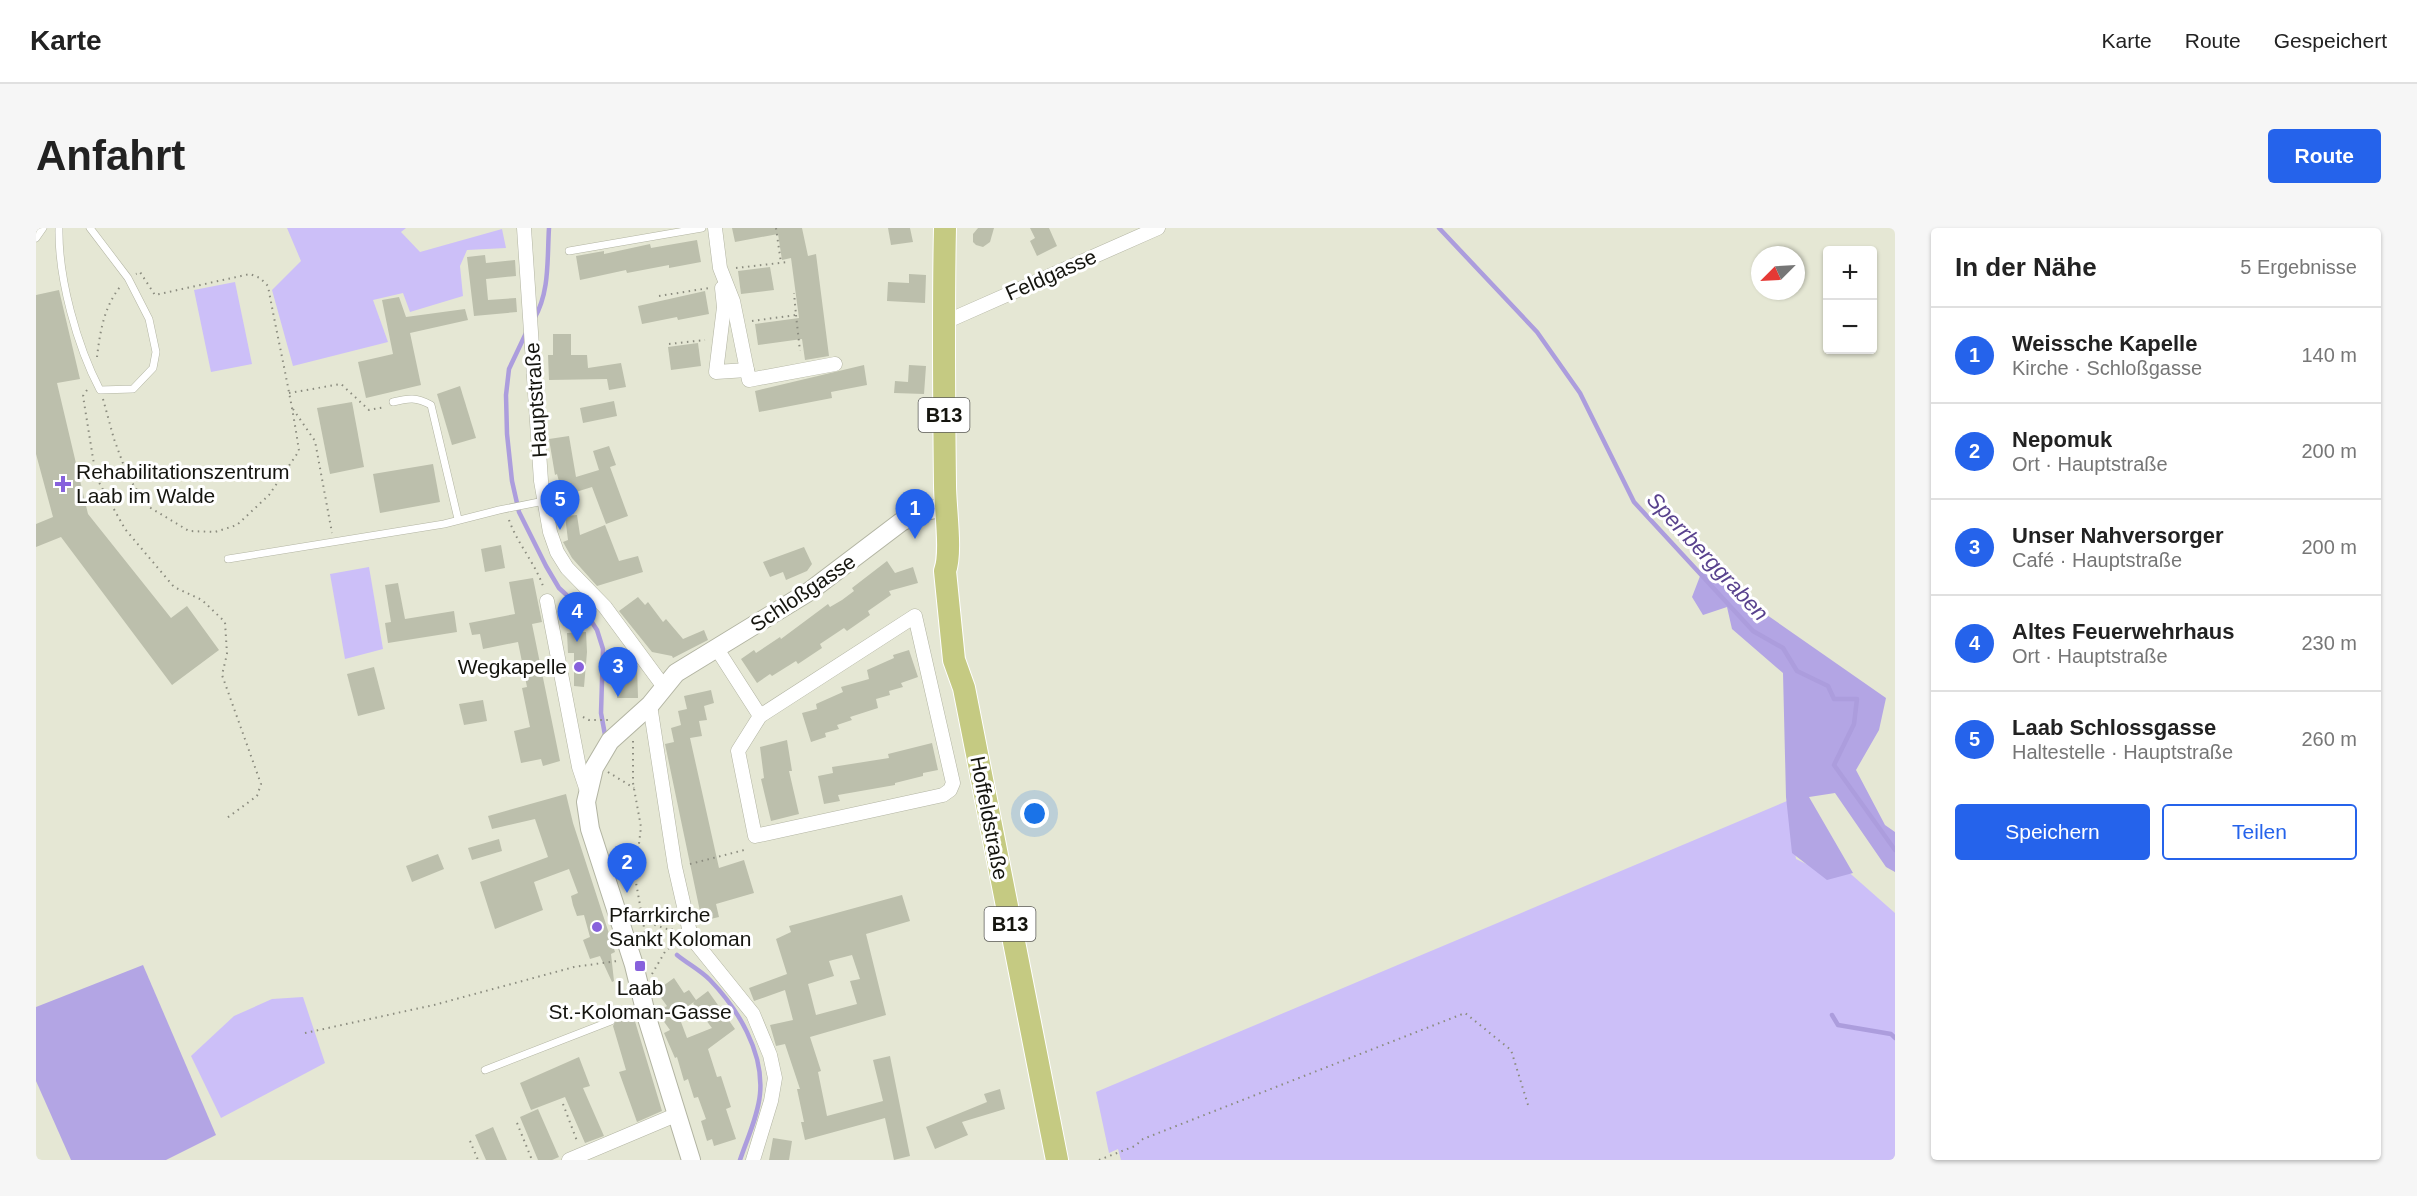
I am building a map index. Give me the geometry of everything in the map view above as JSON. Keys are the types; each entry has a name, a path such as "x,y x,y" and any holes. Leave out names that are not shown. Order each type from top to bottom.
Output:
{"main road":[{"name":"Hoffeldstraße","path":"945,228 943,323 945,507 949,560 957,570 967,660 964,688 1057,1160"}],"street":[{"name":"Hauptstraße","path":"524,228 544,501 550,532 562,561 605,607 664,687"},
{"path":"715,228 724,307 716,372 747,370"},
{"name":"Feldgasse","path":"943,323 1158,228"},
{"path":"721,269 733,301 749,380 835,364"},
{"name":"Schloßgasse","path":"664,687 676,673 810,591 901,522 921,512 945,507"},
{"path":"547,601 579,767 587,792 590,829 641,991 642,1011 678,1114 691,1160"},
{"path":"915,616 953,783 950,790 943,795 755,836 738,751 760,716 915,616"},
{"path":"717,649 760,716"},
{"path":"587,792 597,761 620,725 650,705 664,687"},
{"path":"650,705 675,867 690,932 753,1014 770,1055 775,1078 771,1101 753,1160"},
{"path":"576,1157 678,1114"}],"lane":[{"path":"36,238 43,228"},
{"path":"59,228 65,292 93,376 100,390 133,389 153,368 156,352 148,319 128,278 90,228"},
{"path":"569,252 702,228"},
{"path":"393,402 419,398 431,405 458,519"},
{"path":"228,559 444,524 544,501"},
{"path":"485,1070 611,1021"}],"path":[{"path":"776,228 781,263"},
{"path":"721,269 788,262"},
{"path":"100,390 114,440 129,477 149,507 189,531 215,532 237,525 269,495 299,451 293,409 268,286 260,278 250,274 155,295 140,272 128,278 113,296 101,327 93,376 83,396 96,477 125,529 174,587 202,600 225,622 227,654 222,675 261,784 257,796 227,818"},
{"path":"659,296 722,286"},
{"path":"794,293 800,351"},
{"path":"737,322 796,315"},
{"path":"669,344 719,338"},
{"path":"289,393 341,384 369,410 389,406 393,402"},
{"path":"293,409 315,441 334,542"},
{"path":"509,508 514,533 538,571 547,601"},
{"path":"589,720 620,725 634,754 634,788 641,827 635,877 645,933"},
{"path":"597,761 608,772 634,788"},
{"path":"675,867 748,849 755,836"},
{"path":"643,921 670,930 690,932"},
{"path":"641,991 648,984 666,950 690,932"},
{"path":"305,1033 434,1005 574,967 603,964 631,957"},
{"path":"1099,1160 1135,1146 1143,1139 1465,1013 1511,1050 1529,1108"},
{"path":"562,1104 576,1157"},
{"path":"517,1123 532,1160"},
{"path":"470,1141 478,1160"}],"shaded area":[{"path":"287,228 406,228 401,232 420,252 502,229 506,248 467,250 460,266 463,296 410,312 403,293 373,300 388,342 293,366 272,290 301,261"},
{"path":"235,282 252,364 211,372 194,290"},
{"path":"369,567 383,649 345,659 330,574"},
{"path":"1702,571 1731,571 1767,615 1886,698 1879,730 1856,770 1885,825 1895,832 1895,872 1886,867 1835,793 1809,797 1853,873 1827,880 1792,853 1786,797 1783,673 1732,629 1727,607 1703,615 1692,597"},
{"path":"1787,801 1796,859 1823,872 1844,868 1895,913 1895,1160 1121,1160 1118,1149 1109,1153 1096,1092"},
{"path":"143,965 216,1135 166,1160 71,1160 36,1081 36,1007"},
{"path":"303,997 325,1063 221,1118 191,1056 234,1016 272,999"}],"building":[{"path":"732,228 802,228 808,256 816,254 829,356 805,360 802,339 758,345 755,324 799,318 791,258 782,260 778,234 735,242"},
{"path":"888,228 910,228 913,242 891,245"},
{"path":"978,228 994,228 990,242 983,247 973,242 973,234"},
{"path":"1030,228 1049,228 1057,246 1037,256 1030,241 1035,238"},
{"path":"697,240 701,262 627,273 626,270 580,280 576,256 604,251 604,254 650,244 651,248"},
{"path":"485,255 486,263 515,260 516,276 486,279 488,300 516,298 517,312 474,316 467,257"},
{"path":"770,267 774,290 741,294 738,271"},
{"path":"909,274 926,275 925,303 887,301 888,282 909,283"},
{"name":"Rehabilitationszentrum Laab im Walde","path":"59,290 80,379 57,383 88,514 171,618 187,606 219,650 172,685 61,537 36,547 36,524 53,517 36,454 36,295"},
{"path":"705,291 709,314 642,324 638,306"},
{"path":"399,297 406,317 465,309 468,320 410,333 421,385 366,398 358,362 393,354 382,300"},
{"path":"553,334 571,334 571,355 587,355 588,368 621,363 626,387 609,390 607,379 549,380 548,355 553,355"},
{"path":"698,343 701,366 671,370 668,347"},
{"path":"864,365 867,385 831,392 832,398 759,412 755,391"},
{"path":"909,365 926,366 924,394 894,393 895,381 908,382"},
{"path":"460,386 476,438 452,445 437,394"},
{"path":"614,401 617,416 583,423 580,408"},
{"path":"352,402 364,467 330,474 317,408"},
{"path":"569,436 576,477 599,470 593,451 609,446 616,465 610,467 628,516 606,524 592,487 563,496 557,474 555,475 549,439"},
{"path":"433,464 440,502 380,513 373,474"},
{"path":"577,515 580,535 605,525 619,561 638,556 643,572 597,586 572,558 563,542 568,540 565,516"},
{"path":"501,545 505,568 485,572 481,549"},
{"path":"804,547 812,564 807,571 786,580 783,572 770,577 763,562"},
{"path":"887,561 895,573 913,567 918,583 889,591 891,595 868,611 870,615 847,631 844,628 820,644 822,648 798,664 796,661 757,683 741,659 754,650 756,653 780,637 781,639 828,604 830,607 842,600 854,591 852,588"},
{"path":"533,578 542,622 532,624 560,761 543,766 541,759 521,763 514,731 530,727 522,688 527,687 518,642 483,649 480,634 472,635 469,623 515,614 509,582"},
{"path":"398,583 405,619 454,611 457,632 388,643 385,623 391,622 385,585"},
{"path":"638,597 645,605 648,602 663,622 666,619 683,639 704,630 708,640 673,658 652,652 619,611"},
{"path":"586,632 584,687 574,686 574,653 568,653 567,633"},
{"path":"909,650 918,677 901,683 903,687 889,691 890,695 876,699 878,708 850,717 852,720 837,725 839,729 825,733 826,737 811,742 802,713 817,709 816,704 843,692 841,687 869,679 867,670 894,658 893,655"},
{"path":"616,660 633,660 637,666 638,698 617,698"},
{"path":"374,667 385,709 358,716 347,674"},
{"path":"711,690 714,703 704,706 707,720 699,721 702,736 690,738 719,868 744,860 754,893 716,904 719,917 702,921 665,744 674,742 671,728 681,725 678,711 687,709 684,696"},
{"path":"483,700 487,721 464,725 459,704"},
{"path":"787,740 792,771 789,771 799,814 771,821 761,779 764,778 760,747"},
{"path":"932,743 938,770 923,773 923,776 895,783 895,785 838,795 840,801 824,804 818,776 833,773 832,767 889,758 888,754"},
{"path":"566,794 573,823 615,952 611,954 614,981 612,982 600,956 590,959 583,940 590,937 584,915 577,916 573,905 571,896 578,893 569,869 534,882 543,910 495,929 480,882 548,857 535,819 492,829 488,816"},
{"path":"499,839 502,851 472,860 468,848"},
{"path":"438,854 444,869 412,882 406,866"},
{"path":"902,895 910,921 866,934 886,1015 810,1037 821,1071 818,1072 827,1116 883,1101 873,1060 890,1056 910,1156 894,1160 885,1118 805,1140 801,1122 804,1122 797,1089 800,1089 785,1044 776,1046 770,1025 793,1020 785,990 754,1001 749,988 787,974 776,939 791,932 789,926","holes":["852,955 860,979 850,981 857,1004 816,1015 808,984 834,976 829,961"]},
{"path":"674,978 684,993 689,990 696,1000 708,991 735,1029 708,1049 717,1077 721,1076 731,1107 726,1109 736,1139 714,1146 712,1139 707,1141 701,1121 706,1119 698,1097 694,1098 688,1079 684,1081 677,1057 675,1058 664,1033 670,1030 657,1012 667,1006 656,991","holes":["695,1001 693,1003 712,1028 687,1038 678,1014"]},
{"path":"631,1008 662,1111 637,1122 619,1072 626,1070 613,1026 616,1020 609,1015"},
{"path":"579,1057 590,1086 583,1088 604,1136 585,1143 565,1097 531,1110 520,1083"},
{"path":"1000,1089 1005,1109 962,1122 968,1135 935,1149 926,1127 987,1102 984,1094"},
{"path":"538,1109 559,1157 552,1160 538,1160 520,1117"},
{"path":"493,1127 507,1160 486,1160 475,1135"},
{"path":"773,1138 792,1141 789,1160 769,1160"}],"waterway":[{"path":"534,319 545,287 549,228"},
{"name":"Sperrberggraben","path":"1439,228 1537,332 1580,393 1634,502 1753,631 1783,648 1797,671 1828,686 1834,699 1857,699 1854,724 1834,765 1895,850"},
{"path":"527,331 509,369 506,395 512,481 519,512 546,566 559,588 586,613 597,630 603,649 601,713 605,735"},
{"path":"677,955 706,976 730,1004 747,1032 758,1063 759,1102 740,1160"},
{"name":"Sperrberggraben","path":"1832,1015 1838,1025 1891,1034 1895,1038"}],"place":[{"name":"Rehabilitationszentrum Laab im Walde","path":"63,484"},
{"name":"Laab Schlossgasse","path":"560,530"},
{"name":"Weissche Kapelle","path":"915,539"},
{"name":"Altes Feuerwehrhaus","path":"577,642"},
{"name":"Wegkapelle","path":"579,667"},
{"name":"Unser Nahversorger","path":"618,697"},
{"name":"Nepomuk","path":"627,893"},
{"name":"Pfarrkirche Sankt Koloman","path":"597,927"},
{"name":"Laab St.-Koloman-Gasse","path":"640,966"}]}
